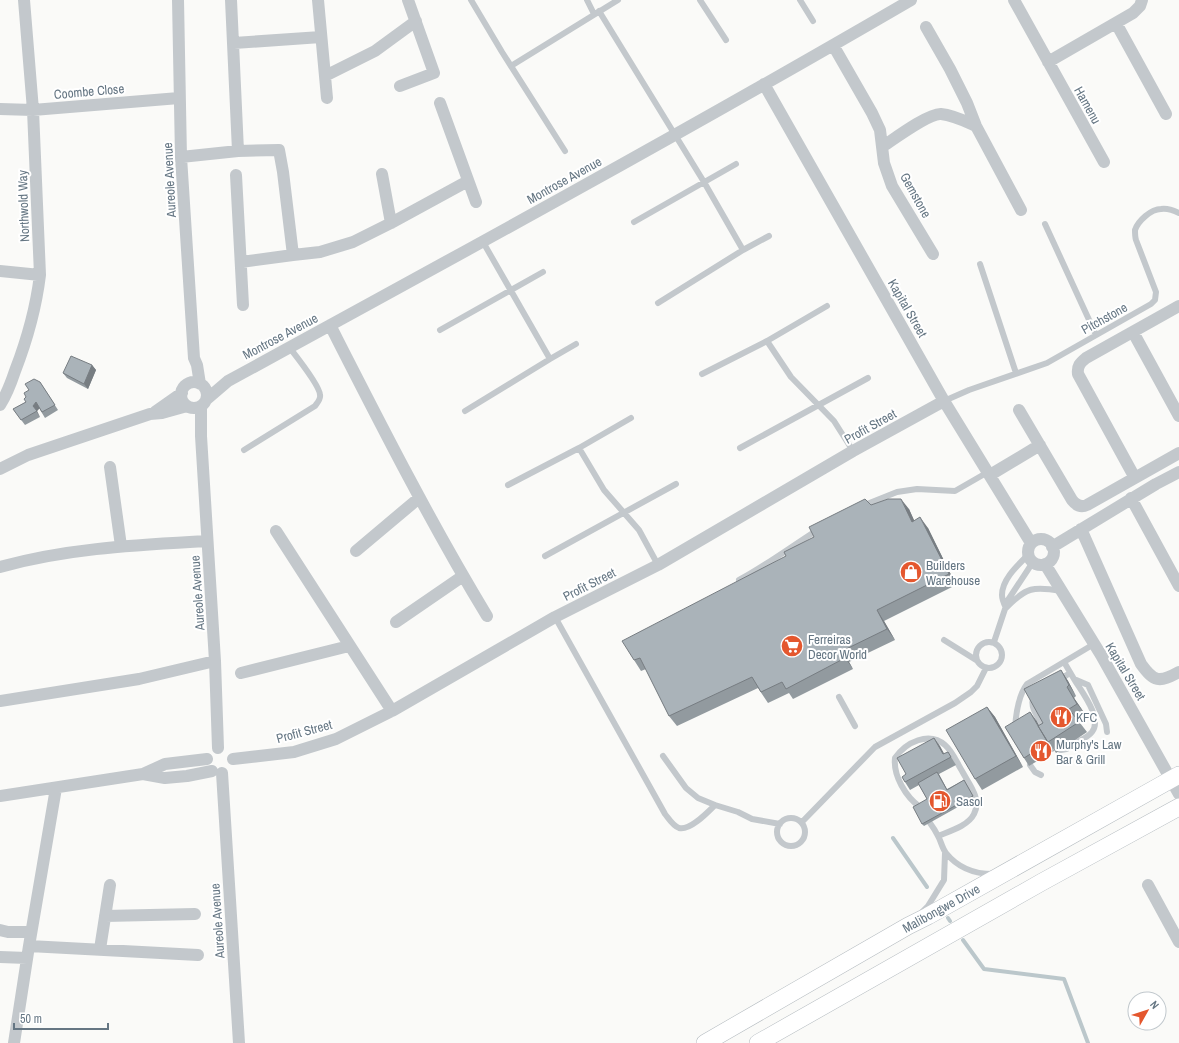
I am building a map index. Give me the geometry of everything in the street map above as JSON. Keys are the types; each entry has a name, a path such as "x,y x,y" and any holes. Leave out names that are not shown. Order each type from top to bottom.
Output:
{"main road":[{"name":"Malibongwe Drive","path":"705,1043 908,926 1175,777"},
{"name":"Malibongwe Drive","path":"758,1043 1035,886 1179,807"}],"street":[{"name":"Northwold Way","path":"0,405 6,396 26,342 38,296 40,275 33,110 24,0"},
{"name":"Aureole Avenue","path":"178,0 181,157 194,358 192,366 201,436 215,661 218,748"},
{"path":"231,0 238,151"},
{"path":"318,0 327,98"},
{"path":"400,86 434,73 408,0"},
{"name":"Montrose Avenue","path":"0,469 28,454 150,414 162,413 197,396 483,242 676,135 912,0"},
{"name":"Hamenu","path":"1014,0 1104,162"},
{"path":"1048,62 1133,13 1140,6 1142,0"},
{"path":"325,76 375,51 416,21"},
{"path":"1116,23 1166,114"},
{"path":"926,27 967,103 976,126 1021,210"},
{"path":"234,44 321,37"},
{"name":"Gemstone","path":"833,45 872,113 880,130 884,163 892,186 933,254"},
{"name":"Kapital Street","path":"764,84 944,401 989,473 1031,553"},
{"name":"Coombe Close","path":"0,110 33,110 179,98"},
{"path":"440,103 476,202"},
{"path":"882,147 928,117 939,113 976,126"},
{"path":"181,157 238,151 279,150 293,255"},
{"path":"382,174 391,223"},
{"path":"236,175 243,306"},
{"path":"241,262 320,252 353,242 468,182"},
{"path":"0,271 40,275"},
{"path":"1135,478 1078,374 1077,368 1086,358 1179,306"},
{"path":"330,325 419,498 487,616"},
{"path":"1132,332 1179,416"},
{"name":"Montrose Avenue","path":"150,414 182,393 182,400 197,396"},
{"name":"Profit Street","path":"233,759 294,752 336,739 392,711 555,617 658,565 853,451 944,401"},
{"path":"1019,410 1072,500 1076,505 1081,507 1179,453"},
{"path":"989,473 1040,445"},
{"path":"110,467 121,546"},
{"path":"1052,547 1131,498 1179,472"},
{"path":"356,551 419,498"},
{"path":"1131,498 1179,586"},
{"path":"276,531 392,711"},
{"path":"1078,531 1141,664 1149,676 1156,679 1166,678 1179,672"},
{"path":"1043,539 1047,541 1054,551 1051,559 1045,564 1036,564 1031,553 1034,540 1043,539"},
{"path":"0,567 61,555 121,546 207,541"},
{"name":"Kapital Street","path":"1045,564 1175,777 1179,794"},
{"path":"396,622 463,576"},
{"path":"241,673 349,646"},
{"path":"0,701 139,680 215,661"},
{"path":"143,774 165,778 228,771 231,768 233,759 226,749 218,748 210,752 207,759 209,768 217,772"},
{"path":"0,796 143,774 165,764 207,759"},
{"name":"Aureole Avenue","path":"217,772 239,1043"},
{"path":"14,1043 31,932 56,788"},
{"path":"100,949 110,885"},
{"path":"1148,885 1179,942"},
{"path":"105,916 195,914"},
{"path":"0,930 8,932 31,932"},
{"path":"29,946 198,955"},
{"path":"0,957 27,958"}],"lane":[{"path":"471,0 565,151"},
{"path":"587,0 597,12 676,135 743,250"},
{"path":"511,66 618,0"},
{"path":"700,0 726,40"},
{"path":"800,0 813,21"},
{"path":"634,222 736,164"},
{"name":"Pitchstone","path":"944,401 969,390 1047,362 1151,304 1155,300 1155,286 1136,240 1135,232 1138,225 1149,214 1159,209 1170,209 1179,213"},
{"path":"1045,224 1096,335"},
{"path":"658,302 743,250 769,236"},
{"path":"483,242 550,359"},
{"path":"980,264 1016,373"},
{"path":"440,330 543,272"},
{"path":"702,374 767,341 827,306"},
{"path":"767,341 791,377 834,421 853,451"},
{"path":"465,411 576,344"},
{"path":"244,450 315,406 319,401 320,395 317,388 289,347"},
{"path":"740,448 868,378"},
{"path":"508,485 579,448 631,418"},
{"path":"579,448 604,490 639,530 658,565"},
{"path":"853,511 897,492 917,489 955,492 989,473"},
{"path":"545,556 676,484"},
{"path":"731,585 762,567 794,544 827,524"},
{"path":"994,642 1010,596 1031,553"},
{"path":"1005,609 1002,590 1008,578 1031,553"},
{"path":"1005,609 1016,598 1030,590 1044,588 1061,591"},
{"path":"555,617 666,814 672,822 678,828 684,828 691,825 715,805"},
{"path":"944,640 976,660 982,667 986,668 995,667 998,665 1002,657 1001,649 994,642 986,642 978,646 975,655 976,660"},
{"path":"1014,733 1015,718 1020,698 1027,684 1094,644"},
{"path":"1060,750 1066,750 1085,738 1092,732 1095,725 1095,715 1064,662"},
{"path":"802,822 875,747 955,703 977,686 986,668"},
{"path":"1051,684 1070,673"},
{"path":"1074,679 1088,684 1106,724 1107,732"},
{"path":"1039,692 1031,701 1032,706 1048,735"},
{"path":"839,697 855,726"},
{"path":"920,807 910,799 904,791 896,772 896,758 905,747 916,741 924,738 933,739 946,745 951,751 972,790 977,805 974,816 957,828 938,836"},
{"path":"662,756 686,788 698,798 738,812 752,819 780,824"},
{"path":"1030,765 1035,772 1041,775"},
{"path":"788,818 793,818 802,822 806,831 804,840 796,846 787,846 779,840 777,832 780,824 788,818"},
{"path":"930,823 946,853 957,863 968,870 979,873 992,874 1004,872"},
{"path":"908,926 928,906 941,886 944,880 946,853"}],"building":[{"path":"71,356 92,365 84,384 63,373"},
{"path":"34,379 40,382 55,405 42,412 36,402 33,406 37,411 21,420 13,409 26,402 24,399 26,397 24,393 29,390 25,384"},
{"path":"865,499 871,505 888,499 901,499 912,522 920,517 949,574 877,610 887,629 842,651 845,658 786,689 782,682 761,692 752,677 669,716 640,658 634,660 622,641 786,556 784,552 814,537 809,527"},
{"name":"KFC","path":"1061,670 1069,685 1067,687 1077,704 1069,709 1079,722 1048,742 1038,726 1043,723 1024,689"},
{"path":"987,707 1016,756 975,779 946,730"},
{"path":"1030,712 1048,743 1024,758 1005,727"},
{"path":"934,738 943,754 948,752 951,757 905,782 902,777 906,774 897,758"},
{"path":"937,772 947,790 964,780 973,796 922,824 913,807 927,799 918,783"}],"waterway":[{"path":"893,838 927,887"},
{"path":"963,940 984,969 1064,979 1088,1043"}],"place":[{"name":"Builders Warehouse","path":"911,572"},
{"name":"Ferreiras Decor World","path":"792,646"},
{"name":"KFC","path":"1061,717"},
{"name":"Murphy's Law Bar & Grill","path":"1041,751"},
{"name":"Sasol","path":"940,801"}]}
